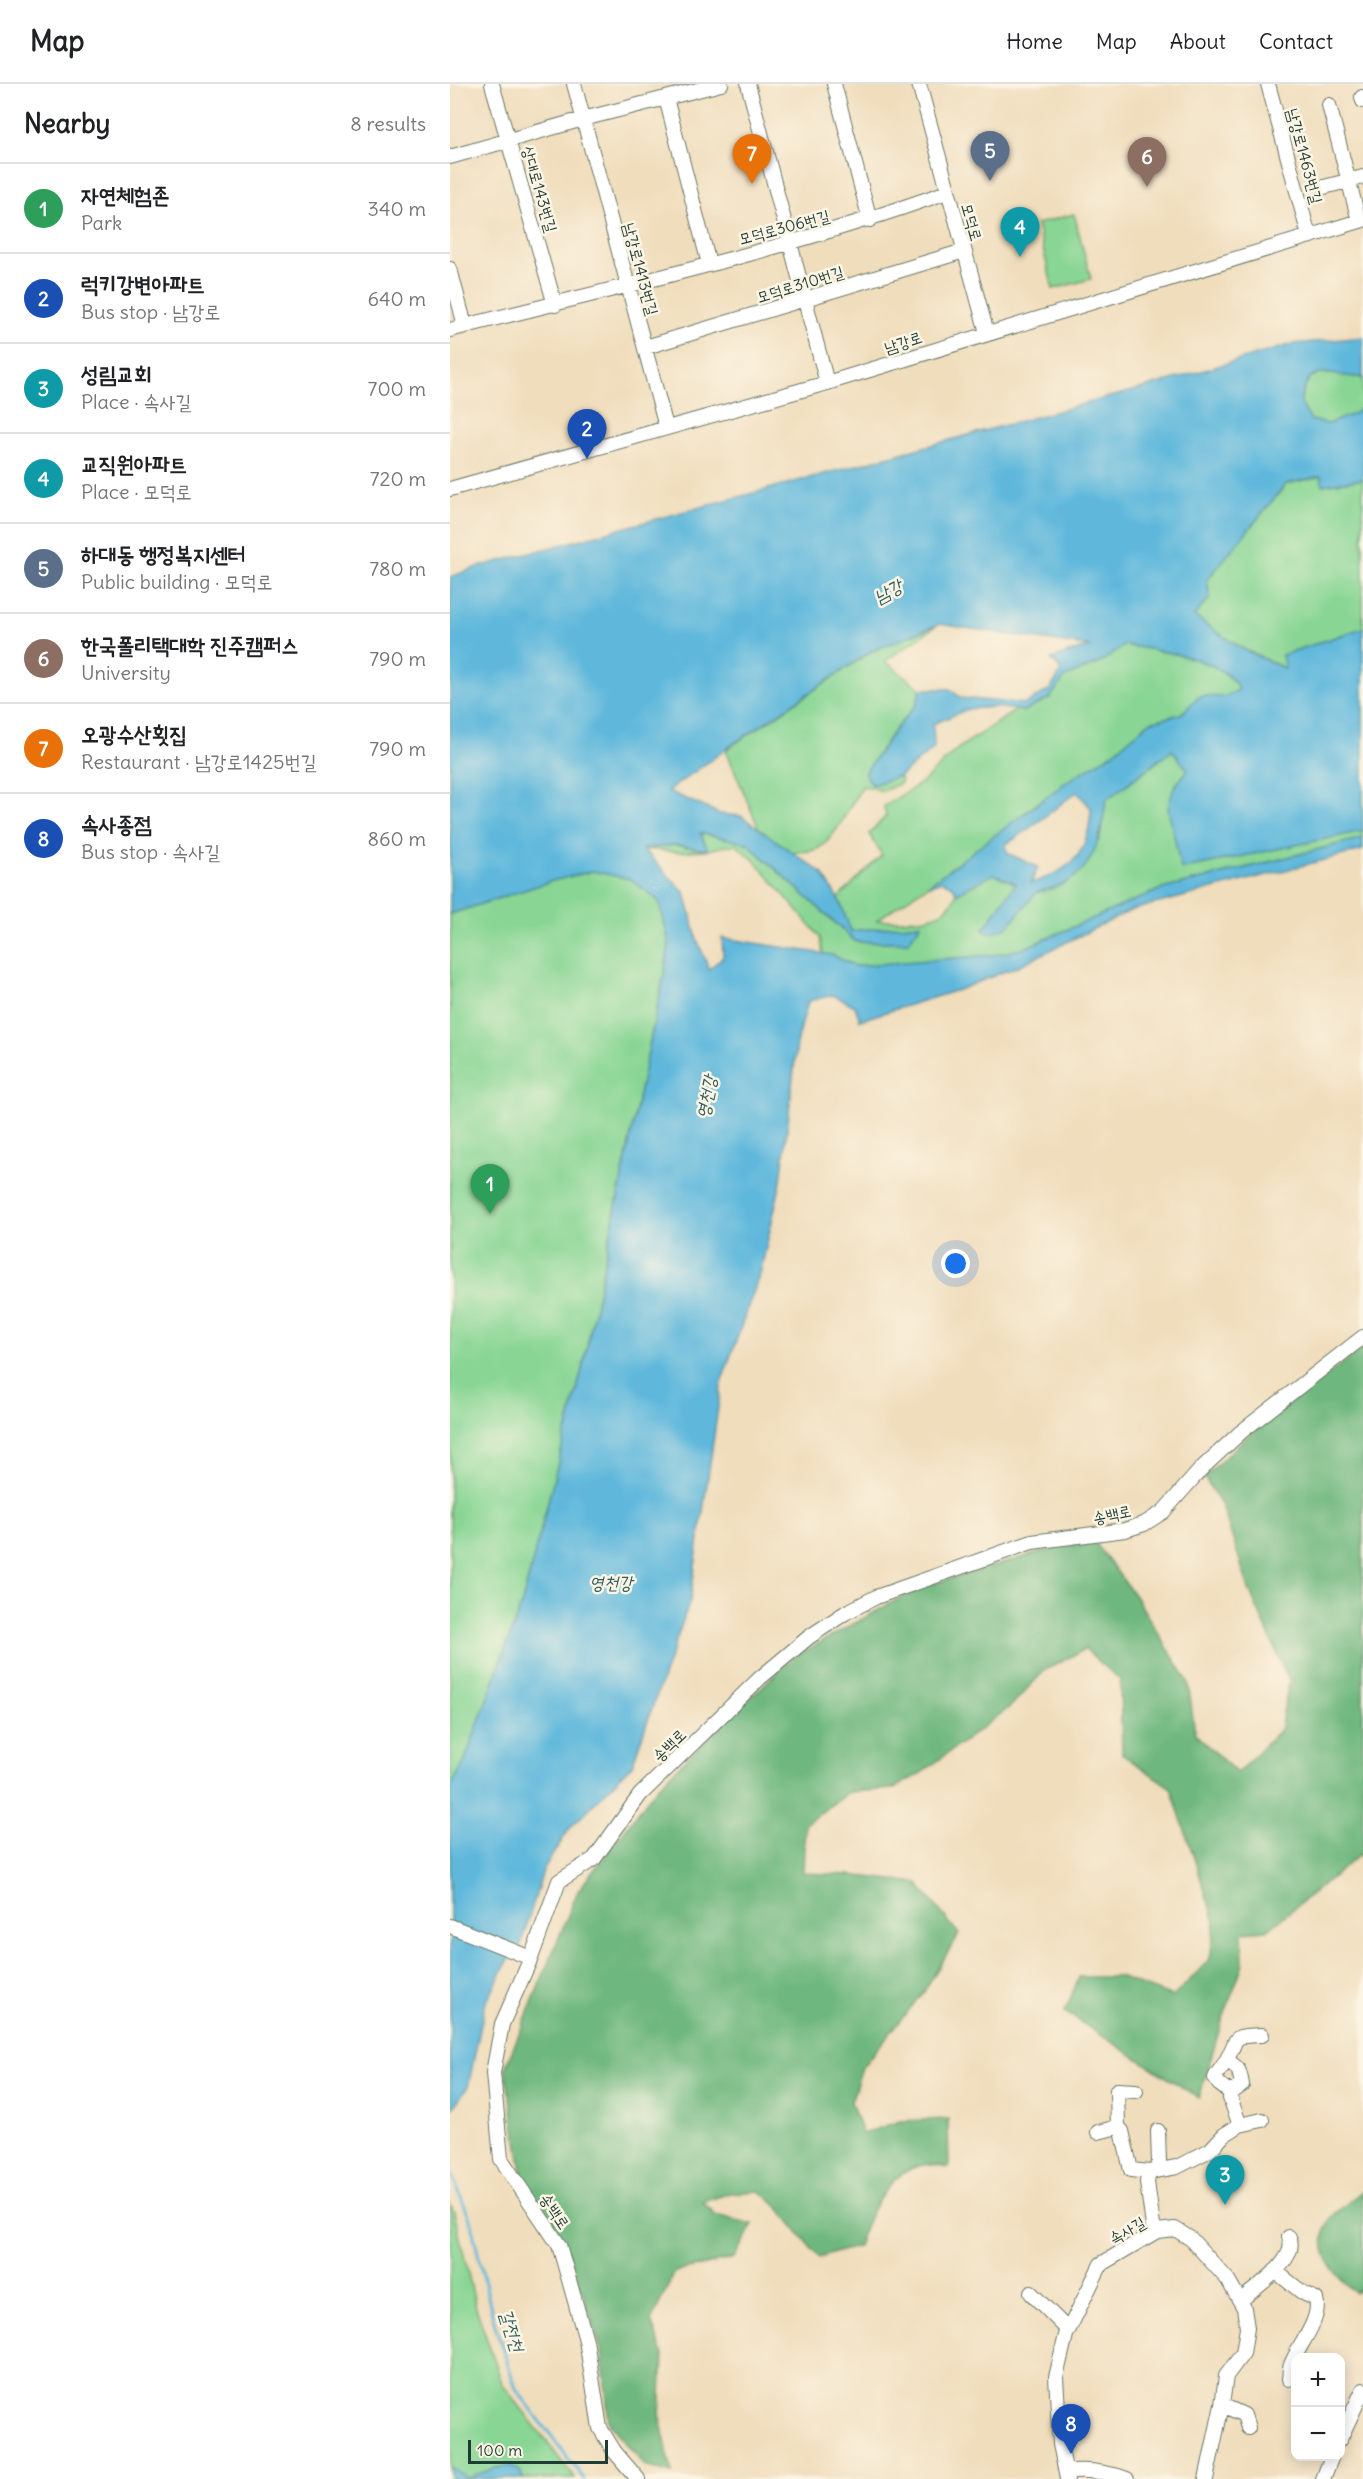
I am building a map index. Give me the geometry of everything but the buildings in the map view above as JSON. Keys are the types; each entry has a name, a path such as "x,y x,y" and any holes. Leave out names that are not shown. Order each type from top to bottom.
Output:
{"street":[{"path":"492,84 509,141 583,119 722,84"},
{"name":"남강로1413번길","path":"574,84 666,428"},
{"path":"748,84 827,384"},
{"path":"834,84 870,220"},
{"name":"모덕로","path":"919,84 987,333"},
{"name":"남강로1463번길","path":"1268,84 1309,236"},
{"path":"666,98 710,264"},
{"path":"1329,105 1348,181 1361,220"},
{"name":"상대로143번길","path":"450,158 509,141 555,305"},
{"path":"1324,187 1363,177"},
{"name":"모덕로306번길","path":"628,287 870,220 947,192"},
{"name":"남강로","path":"450,489 827,384 1361,220"},
{"name":"모덕로310번길","path":"646,347 964,251"},
{"path":"450,269 465,326"},
{"path":"450,330 628,287"},
{"name":"송백로","path":"638,2479 614,2451 600,2428 586,2340 559,2245 501,2159 493,2073 502,2024 531,1958 559,1881 594,1859 640,1795 760,1678 809,1637 845,1613 876,1597 1032,1542 1125,1530 1144,1524 1163,1512 1202,1468 1241,1432 1363,1337"},
{"path":"450,1926 531,1958"},
{"path":"1240,2125 1230,2093 1215,2078 1226,2061 1234,2041 1239,2036 1262,2035"},
{"path":"1226,2061 1240,2071 1242,2085 1230,2093"},
{"path":"1136,2091 1117,2090 1118,2127 1122,2131 1131,2170 1153,2172 1177,2167 1210,2150 1224,2135 1240,2125 1262,2120"},
{"path":"1098,2132 1118,2127"},
{"path":"1154,2233 1147,2182 1159,2163 1158,2131"},
{"name":"속사길","path":"1127,2479 1082,2470 1066,2476 1060,2444 1056,2376 1068,2330 1101,2264 1154,2233 1175,2229 1191,2239 1228,2280 1244,2308 1247,2328 1243,2353 1226,2376 1206,2479"},
{"path":"1240,2300 1275,2271 1289,2255 1292,2241 1289,2237"},
{"path":"1275,2271 1303,2293 1316,2299 1317,2304 1308,2334 1291,2365 1289,2379"},
{"path":"1031,2293 1068,2330"},
{"path":"1345,2430 1363,2390"},
{"path":"1222,2405 1244,2415 1248,2428"},
{"path":"1323,2479 1330,2461"}],"green space":[{"path":"1074,214 1091,279 1053,289 1037,224"},
{"path":"1323,373 1363,378 1363,405 1356,413 1328,424 1311,420 1301,403 1302,395 1310,377"},
{"path":"1322,476 1323,485 1363,479 1363,628 1282,655 1286,669 1241,648 1193,616 1210,598 1207,580 1286,484"},
{"path":"939,624 885,661 921,689 916,705 894,731 865,773 934,748 900,776 901,783 883,791 863,786 836,830 817,849 793,853 759,829 726,750 872,651"},
{"path":"1125,645 1189,657 1205,663 1220,670 1239,690 1224,697 1200,696 1181,714 1150,722 1112,754 1069,780 927,886 877,920 911,920 933,916 943,911 956,894 993,874 1017,884 1022,907 1037,892 1053,889 1100,839 1106,800 1173,750 1188,770 1174,787 1181,869 1363,831 1363,838 1159,890 1022,949 994,955 855,966 832,955 823,954 820,937 755,861 735,844 708,850 700,833 747,843 856,942 908,942 921,924 851,931 838,898 882,855 869,834 886,816 884,806 923,782 957,749 1016,710 1024,711 1050,698 1065,677 1099,663"},
{"path":"675,845 708,850 679,852 643,849"},
{"path":"593,871 630,879 660,901 669,943 665,970 583,1366 522,1603 464,1763 450,1789 450,914 552,881"},
{"path":"1363,1348 1363,1852 1267,1930 1242,1932 1243,1964 1221,2024 1199,2098 1065,2012 1079,1977 1119,1977 1173,1997 1210,1959 1215,1922 1171,1788 1122,1754 1120,1680 1085,1649 1045,1670 1010,1707 921,1773 893,1789 849,1792 805,1824 803,1873 851,1875 917,1883 959,1934 923,1993 862,2067 851,2102 862,2134 900,2121 948,2119 949,2168 922,2165 899,2177 889,2186 873,2209 858,2246 819,2258 780,2209 760,2191 730,2193 703,2202 715,2215 753,2224 734,2258 675,2272 651,2321 663,2354 660,2418 672,2473 645,2466 609,2423 602,2352 573,2264 523,2177 505,2068 578,1891 658,1786 792,1658 918,1588 1048,1550 1094,1541 1135,1596 1188,1681 1195,1734 1237,1773 1280,1730 1289,1681 1249,1589 1222,1506 1204,1477 1245,1438"},
{"path":"1363,2190 1363,2288 1355,2293 1340,2278 1329,2262 1325,2253 1324,2234 1330,2219"},
{"path":"450,2203 476,2308 502,2383 575,2479 450,2479"}],"water":[{"path":"1363,337 1363,378 1323,373 1310,377 1303,390 1301,403 1311,420 1328,424 1356,413 1363,405 1363,479 1323,485 1321,476 1286,484 1207,580 1210,598 1194,616 1241,648 1285,669 1282,655 1363,628 1363,831 1181,869 1168,808 1174,787 1188,770 1172,750 1106,800 1095,848 1081,872 1070,881 1037,892 1007,927 990,934 983,930 1016,883 993,874 956,894 953,886 942,881 927,886 1069,780 1112,754 1150,722 1181,714 1200,696 1224,697 1239,690 1220,670 1205,663 1189,657 1125,645 1099,663 1065,677 1050,698 1024,711 995,707 968,709 933,724 934,748 900,776 872,785 865,773 894,731 916,705 921,689 950,689 961,698 1025,704 1049,690 1057,679 1061,670 1051,659 1092,647 939,624 872,651 733,744 668,791 720,814 741,816 822,873 840,902 851,931 921,924 908,942 856,942 747,843 700,833 708,850 675,845 643,849 685,893 697,939 709,969 723,957 722,938 832,955 855,966 994,955 1022,949 1159,890 1363,838 1363,850 1132,910 1018,966 961,989 860,1020 855,1006 833,995 808,1001 797,1043 781,1181 760,1274 722,1380 690,1601 632,1765 570,1828 544,1868 521,1944 506,1964 485,2005 468,2087 450,2111 450,1789 464,1763 522,1603 583,1366 669,943 659,901 630,879 593,871 552,881 450,914 450,577 478,567 1147,387 1293,344","holes":["1077,792 1091,808 1087,837 1076,858 1058,872 1031,883 1038,867 1007,853 1006,844"]},
{"path":"511,2466 520,2471 523,2479 450,2479 450,2468 468,2478 495,2468"}],"waterway":[{"name":"갈전천","path":"450,2171 470,2219 494,2322 516,2389 584,2479"}],"place":[{"name":"하대동 행정복지센터","path":"990,181"},
{"name":"오광수산횟집","path":"752,184"},
{"name":"한국폴리택대학 진주캠퍼스","path":"1147,187"},
{"name":"교직원아파트","path":"1020,257"},
{"name":"럭키강변아파트","path":"587,459"},
{"name":"자연체험존","path":"490,1214"},
{"name":"성림교회","path":"1225,2205"},
{"name":"속사종점","path":"1071,2454"}],"water label":[{"name":"남강","path":"888,591"},
{"name":"영천강","path":"706,1097"},
{"name":"영천강","path":"611,1582"}]}
